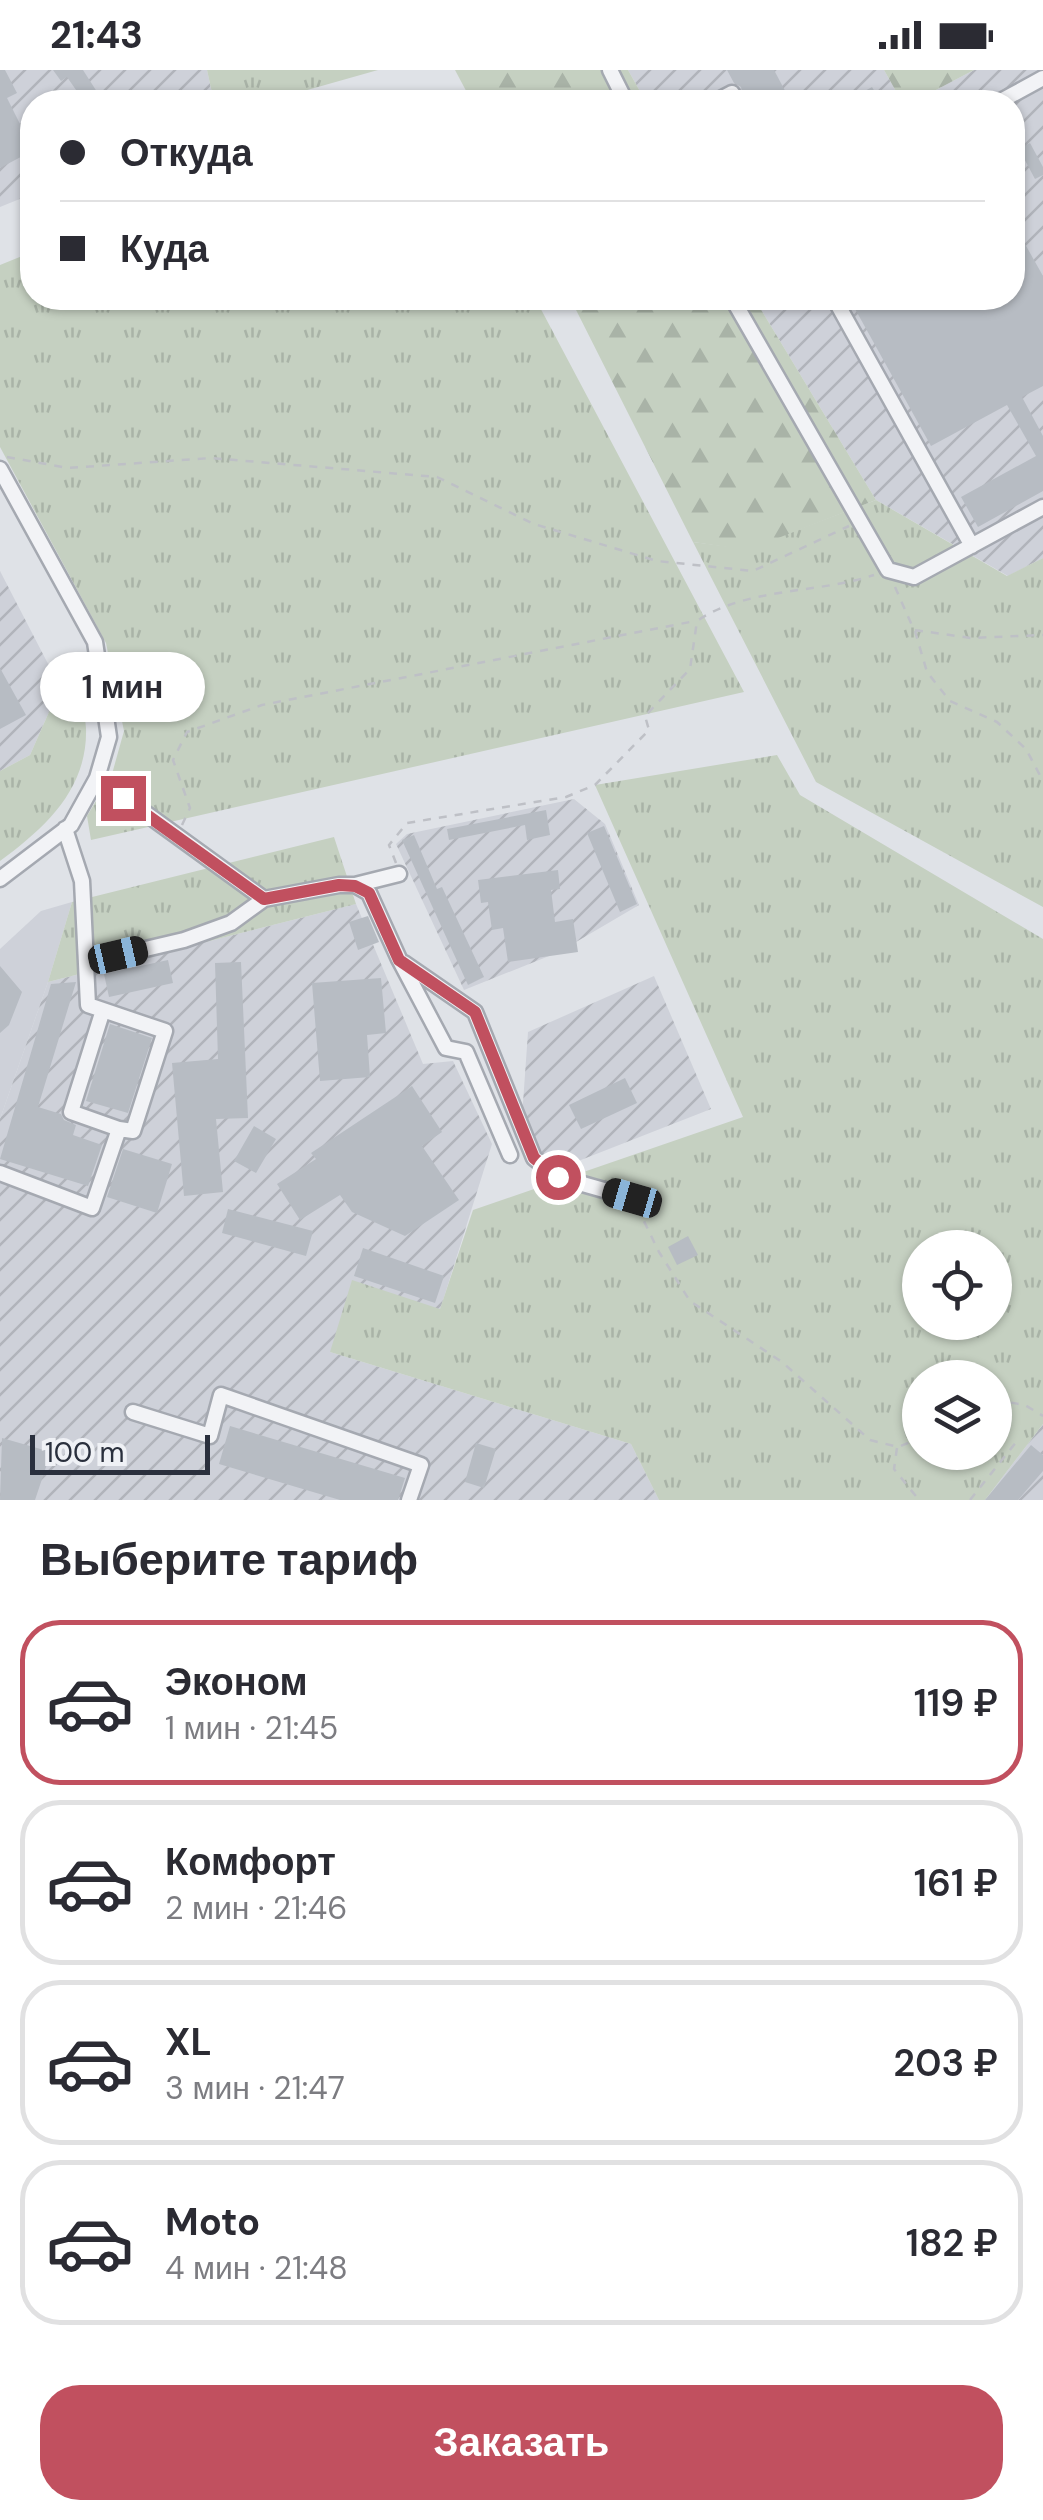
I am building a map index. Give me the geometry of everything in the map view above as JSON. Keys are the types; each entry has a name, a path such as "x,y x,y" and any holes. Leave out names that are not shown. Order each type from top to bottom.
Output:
{"street":[{"path":"1021,90 1043,78"},
{"path":"739,310 888,570 914,577 1043,507"},
{"path":"841,310 972,546"},
{"path":"0,470 4,485 95,642 109,737 97,778 65,829 0,879"},
{"path":"97,778 264,899"},
{"path":"65,829 82,881 88,1005 103,1010 165,1031 133,1131 71,1112 103,1010"},
{"path":"86,962 184,940 231,923 264,899 339,885 355,886 399,874"},
{"path":"355,886 369,893 446,1048 466,1052 510,1155"},
{"path":"399,960 475,1012 534,1158 558,1177 632,1198"},
{"path":"0,1173 92,1208 119,1129"},
{"path":"134,1412 210,1436 221,1395 421,1465 409,1500"}],"path":[{"path":"0,456 68,468 211,458 437,477 534,524 569,535 657,561 753,572 860,521"},
{"path":"176,838 190,808 173,760 187,732 262,705 697,621 720,606 850,582 888,570 927,672 950,701 997,722 1026,749 1043,781"},
{"path":"399,874 389,844 406,823 566,797 595,785 650,730 645,716 690,668 697,621"},
{"path":"914,630 971,638 1043,636"},
{"path":"632,1198 690,1301 782,1362 870,1440 902,1445"},
{"path":"1012,1403 1026,1405 1043,1416"},
{"path":"970,1500 1017,1441"},
{"path":"898,1446 894,1469 919,1500"}],"shaded area":[{"path":"0,70 207,70 211,90 20,90 20,199 0,207"},
{"path":"628,70 884,70 895,90 639,90"},
{"path":"974,70 1043,70 1043,558 1008,576 876,500 761,310 1025,310 1025,90 936,90"},
{"path":"0,571 60,687 30,755 0,771"},
{"path":"574,799 605,824 639,905 559,952 464,990 396,844 407,834"},
{"path":"72,902 0,1119 0,949 41,911"},
{"path":"356,904 423,1064 453,1061 492,1144 440,1310 330,1352 631,1444 659,1500 0,1500 0,1119 48,982"},
{"path":"654,976 711,1109 563,1167 541,1161 522,1117 528,1032"},
{"path":"1043,1424 1043,1500 985,1500 1008,1470 1012,1470 1012,1465"}],"green space":[{"path":"207,70 378,70 307,90 211,90"},
{"path":"455,70 628,70 639,90 466,90"},
{"path":"884,70 974,70 936,90 895,90"},
{"path":"20,257 20,310 541,310 744,692 91,840 87,816 112,774 124,731 106,643 0,447 0,265"},
{"path":"576,310 761,310 876,500 747,550 693,542"},
{"path":"876,500 1007,576 1043,558 1043,907 816,782 693,542 747,549"},
{"path":"77,681 86,728 80,770 48,820 0,861 0,771 30,755 60,687"},
{"path":"777,755 800,795 1043,939 1043,1424 1012,1465 1012,1360 902,1360 902,1470 1008,1470 985,1500 659,1500 631,1444 330,1352 352,1280 440,1309 473,1210 743,1117 595,785"},
{"path":"334,837 356,904 48,982 72,902"}],"building":[{"path":"0,70 5,70 17,93 7,98 20,124 20,157 0,168"},
{"path":"53,70 83,70 96,90 76,90 67,77 61,81"},
{"path":"727,70 774,70 785,90 742,90"},
{"path":"1030,143 1043,167 1043,175 1035,179 1025,160 1025,146"},
{"path":"1025,244 1043,276 1043,386 1022,397 1043,436 1043,491 978,527 961,497 1036,456 1007,405 931,446 856,310 1025,310"},
{"path":"0,668 26,715 0,729"},
{"path":"546,810 550,835 527,840 525,825 449,840 447,829"},
{"path":"604,826 637,904 620,912 587,833"},
{"path":"414,835 437,889 442,887 484,977 468,985 402,840"},
{"path":"558,870 560,889 551,890 555,922 573,919 578,952 508,962 503,928 492,930 488,902 481,903 478,880"},
{"path":"368,916 379,942 358,950 349,922"},
{"path":"168,960 173,983 109,997 104,974"},
{"path":"241,962 248,1118 216,1119 223,1192 184,1196 172,1063 218,1059 215,963"},
{"path":"0,966 22,992 9,1025 0,1033"},
{"path":"381,978 386,1033 367,1035 370,1077 320,1081 312,983"},
{"path":"76,982 38,1107 61,1114 64,1120 76,1125 73,1135 102,1145 88,1186 0,1159 51,984"},
{"path":"110,1024 152,1038 128,1113 86,1101"},
{"path":"625,1078 637,1103 581,1129 569,1105"},
{"path":"412,1086 442,1132 422,1146 459,1200 405,1236 352,1212 340,1195 300,1220 277,1184 316,1159 311,1153"},
{"path":"254,1126 276,1139 256,1173 234,1161"},
{"path":"123,1149 172,1164 157,1213 107,1197"},
{"path":"228,1209 313,1231 306,1256 222,1233"},
{"path":"688,1236 698,1255 677,1265 668,1247"},
{"path":"363,1248 444,1276 435,1303 354,1276"},
{"path":"230,1426 405,1478 398,1500 340,1500 219,1464"},
{"path":"2,1438 51,1452 35,1500 0,1500"},
{"path":"476,1443 496,1449 484,1488 465,1482"},
{"path":"1031,1445 1043,1455 1043,1471 1018,1500 985,1500 1012,1470"}],"route":[{"path":"123,798 264,899 339,885 355,886 369,893 399,960 475,1012 534,1158 558,1177"}]}
